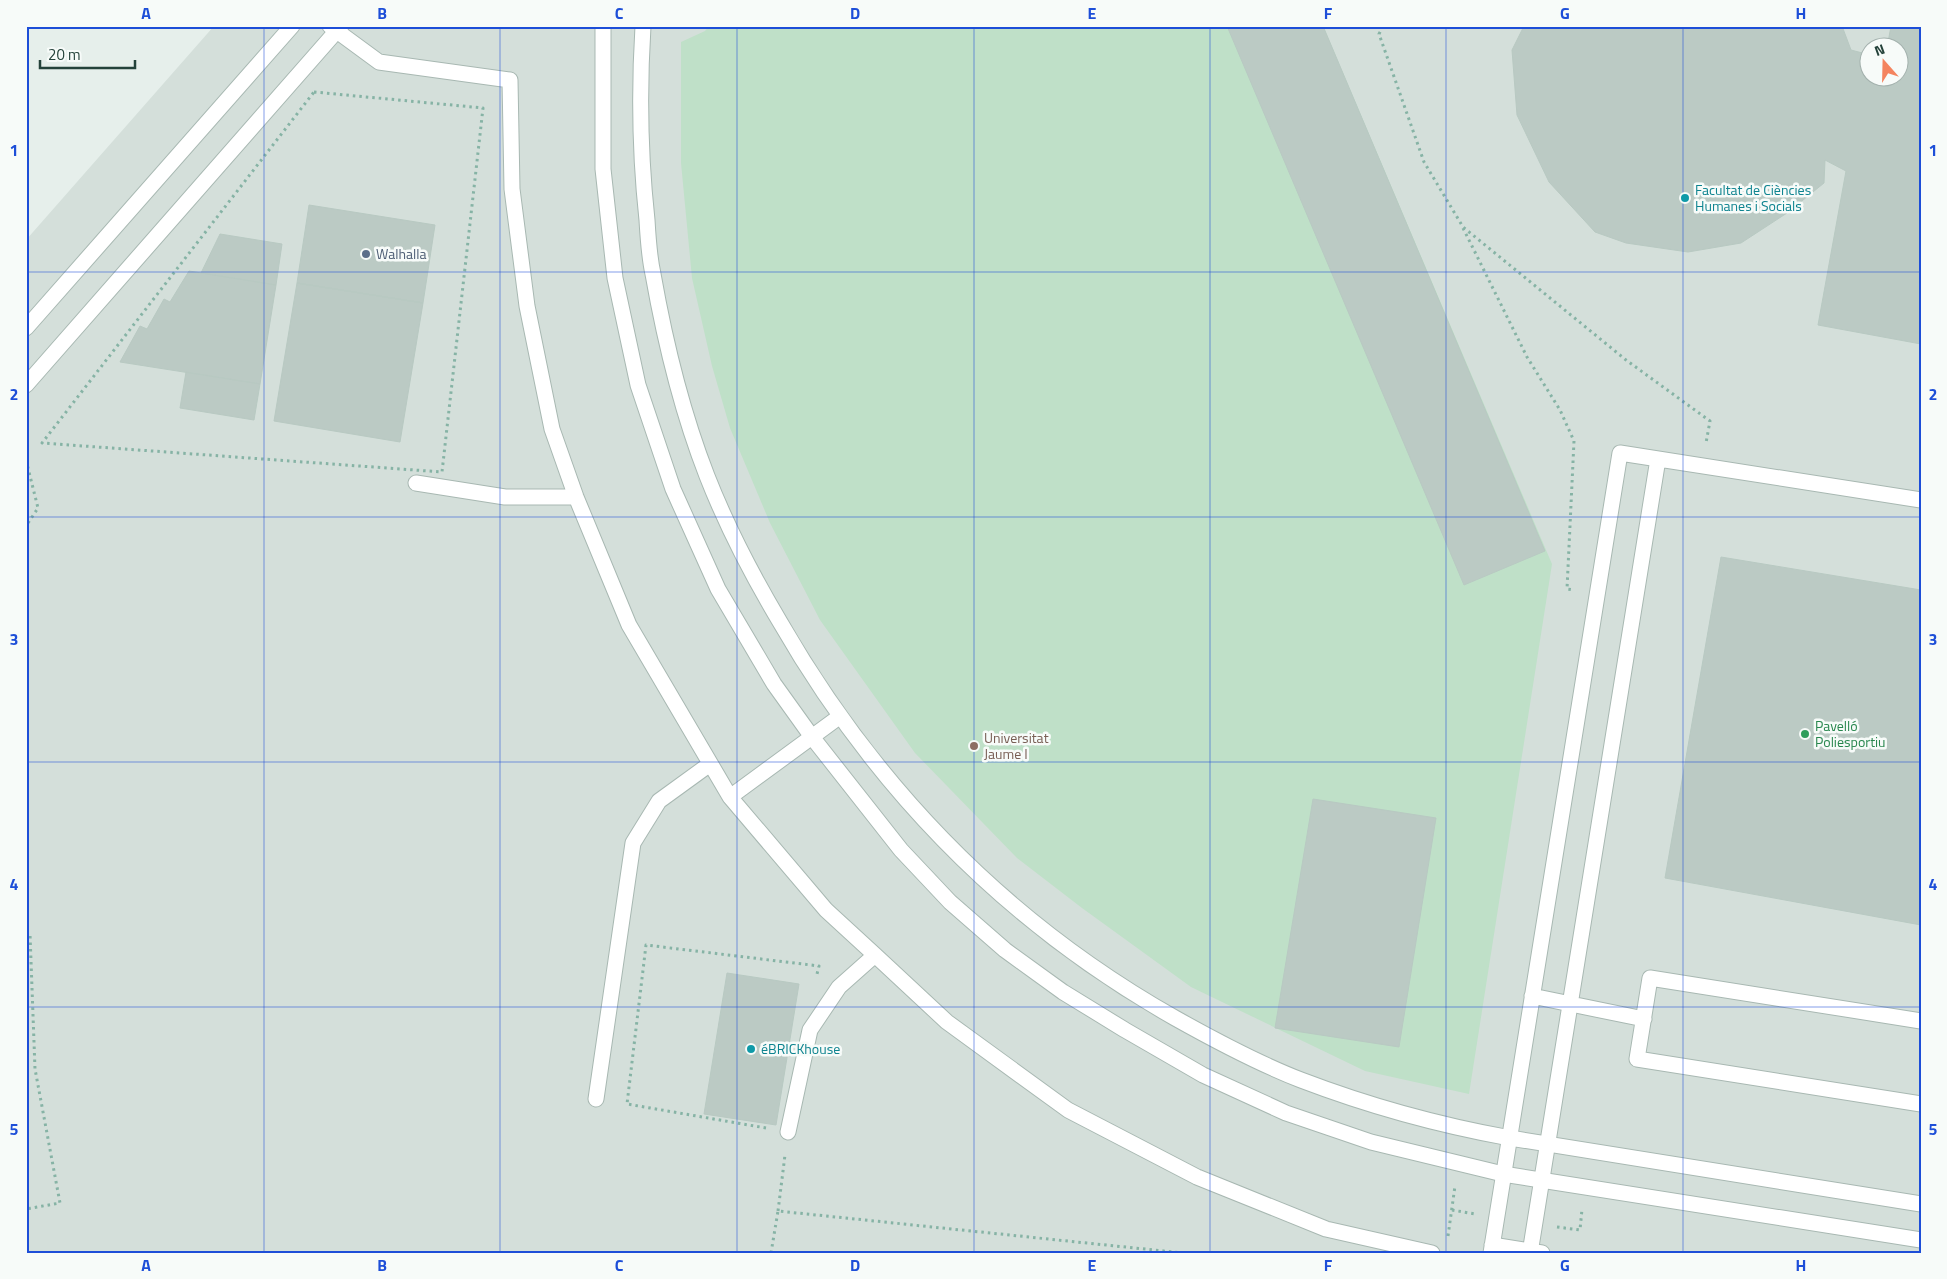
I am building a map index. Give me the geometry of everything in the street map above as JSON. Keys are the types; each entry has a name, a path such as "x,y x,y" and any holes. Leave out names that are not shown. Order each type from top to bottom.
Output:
{"street":[{"path":"26,328 292,26"},
{"path":"603,26 604,169 615,278 638,385 673,489 718,589 774,684 812,737 901,850 950,902 1005,950 1063,992 1203,1075 1286,1112 1371,1142 1504,1174 1921,1240"},
{"path":"643,26 641,61 641,167 652,272 675,376 707,476 751,572 804,664 839,717 882,772 928,824 977,874 1029,920 1085,962 1144,1000 1219,1043 1298,1079 1380,1108 1464,1130 1921,1204"},
{"path":"26,385 336,28 379,62 510,80 512,189 528,306 552,429 576,497 629,625 730,797 826,910 947,1022 1068,1110 1197,1177 1326,1229 1432,1253"},
{"path":"1658,459 1542,1180 1534,1252 1492,1249 1620,453 1921,500"},
{"path":"416,483 505,497 576,497"},
{"path":"730,797 839,717"},
{"path":"596,1098 633,843 659,801 710,764"},
{"path":"788,1132 810,1030 839,987 875,955"},
{"path":"1921,1021 1650,978 1637,1059 1921,1104"},
{"path":"1532,996 1644,1019"}],"path":[{"path":"1383,26 1379,34 1424,162 1463,227 1527,357 1560,410 1574,441 1567,589 1597,593"},
{"path":"314,92 483,108 442,472 42,443 314,92"},
{"path":"1463,227 1626,360 1710,421 1702,466"},
{"path":"26,460 38,508 26,526"},
{"path":"26,932 30,934 35,1070 60,1203 26,1209"},
{"path":"771,1253 788,1132 627,1104 646,945 819,966 817,975"},
{"path":"778,1212 1183,1253"}],"shaded area":[{"name":"Universitat Jaume I","path":"214,26 1921,26 1921,1253 26,1253 26,240"}],"green space":[{"path":"709,26 1323,26 1552,564 1469,1094 1365,1071 1191,987 1082,908 1017,858 915,753 820,620 770,523 730,428 712,366 692,278 681,163 681,42 705,31"}],"building":[{"path":"1227,26 1323,26 1545,551 1464,585"},
{"name":"Facultat de Ciències Humanes i Socials","path":"1524,26 1842,26 1851,50 1860,52 1860,88 1910,88 1910,38 1889,38 1891,26 1921,26 1921,344 1818,325 1846,171 1825,160 1824,183 1787,213 1741,243 1688,252 1626,243 1595,232 1549,182 1517,115 1512,50"},
{"name":"Walhalla","path":"309,205 435,225 423,303 297,283"},
{"path":"220,234 282,244 276,285 201,273"},
{"path":"189,271 276,285 260,384 120,362 140,326 147,329 164,299 170,302"},
{"path":"297,283 423,303 400,442 274,421"},
{"path":"186,372 260,384 254,420 180,408"},
{"name":"Pavelló Poliesportiu","path":"1721,557 1921,590 1921,925 1665,878"},
{"path":"1313,799 1436,818 1399,1047 1275,1028"},
{"name":"éBRICKhouse","path":"727,973 799,984 776,1125 704,1114"}],"place":[{"name":"Facultat de Ciències Humanes i Socials","path":"1685,198"},
{"name":"Walhalla","path":"366,254"},
{"name":"Pavelló Poliesportiu","path":"1805,734"},
{"name":"Universitat Jaume I","path":"974,746"},
{"name":"éBRICKhouse","path":"751,1049"}]}
